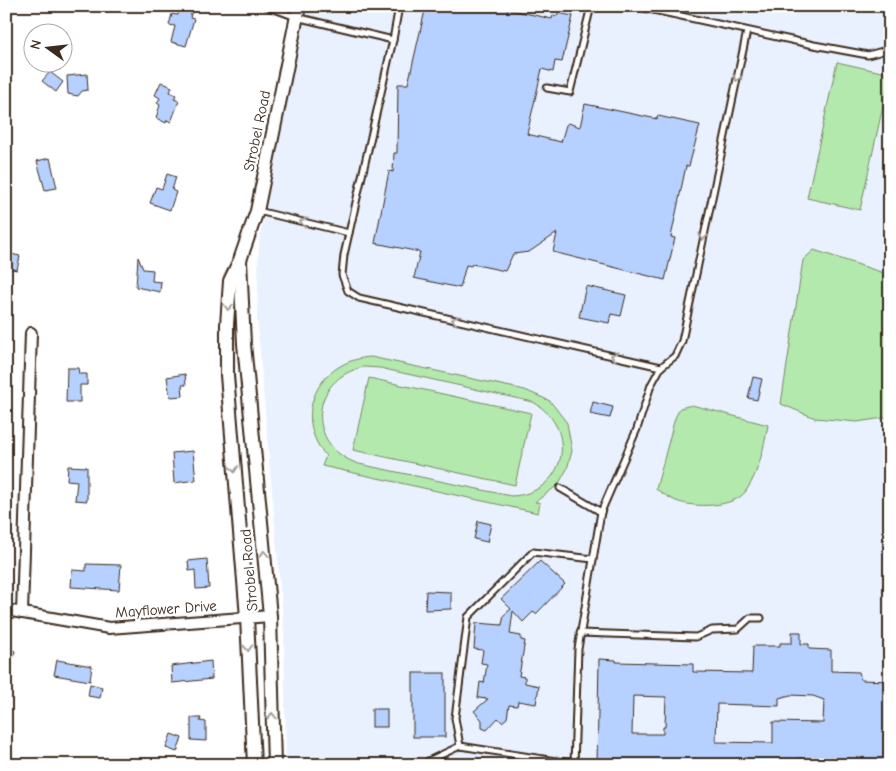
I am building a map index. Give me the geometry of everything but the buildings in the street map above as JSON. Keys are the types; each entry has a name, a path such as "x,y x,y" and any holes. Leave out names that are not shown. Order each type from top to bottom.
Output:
{"street":[{"name":"Strobel Road","path":"254,765 247,617 227,375 227,325 230,281 240,260 257,210 298,12"},
{"name":"Strobel Road","path":"240,260 247,374 270,616 274,765"},
{"path":"22,613 31,333"},
{"path":"227,375 247,374"},
{"name":"Mayflower Drive","path":"6,610 109,628 270,616"}],"lane":[{"path":"266,6 298,12 393,40"},
{"path":"399,6 349,233 342,275 348,291 359,298 662,367"},
{"path":"548,88 570,92 591,6"},
{"path":"635,6 868,55 890,49"},
{"path":"427,765 428,761 460,746 574,764 580,633 602,512 637,429 651,385 662,367 675,356 682,342 747,31"},
{"path":"257,210 349,233"},
{"path":"560,488 602,512"},
{"path":"460,746 455,718 468,617 533,552 593,559"},
{"path":"580,633 696,637 712,630 738,629 750,618 761,618"}],"shaded area":[{"path":"306,6 890,6 890,765 286,765 284,632 257,319 259,242"}],"green space":[{"path":"837,62 890,74 860,210 807,198"},
{"path":"814,250 890,275 890,417 857,422 815,418 781,404 803,260"},
{"path":"371,357 525,390 550,401 567,423 572,451 567,469 558,485 535,502 540,503 538,513 322,466 326,456 316,440 311,424 311,407 316,392 325,379 337,368 353,360","holes":["364,367 380,368 533,402 548,414 557,428 561,443 560,458 555,472 544,484 530,492 511,496 359,464 341,455 329,443 322,429 321,413 324,398 332,384 346,374"]},
{"path":"369,378 531,413 515,485 353,450"},
{"path":"692,405 768,425 763,451 751,484 740,497 733,501 713,505 693,505 676,501 656,489 675,418 680,408"}]}
